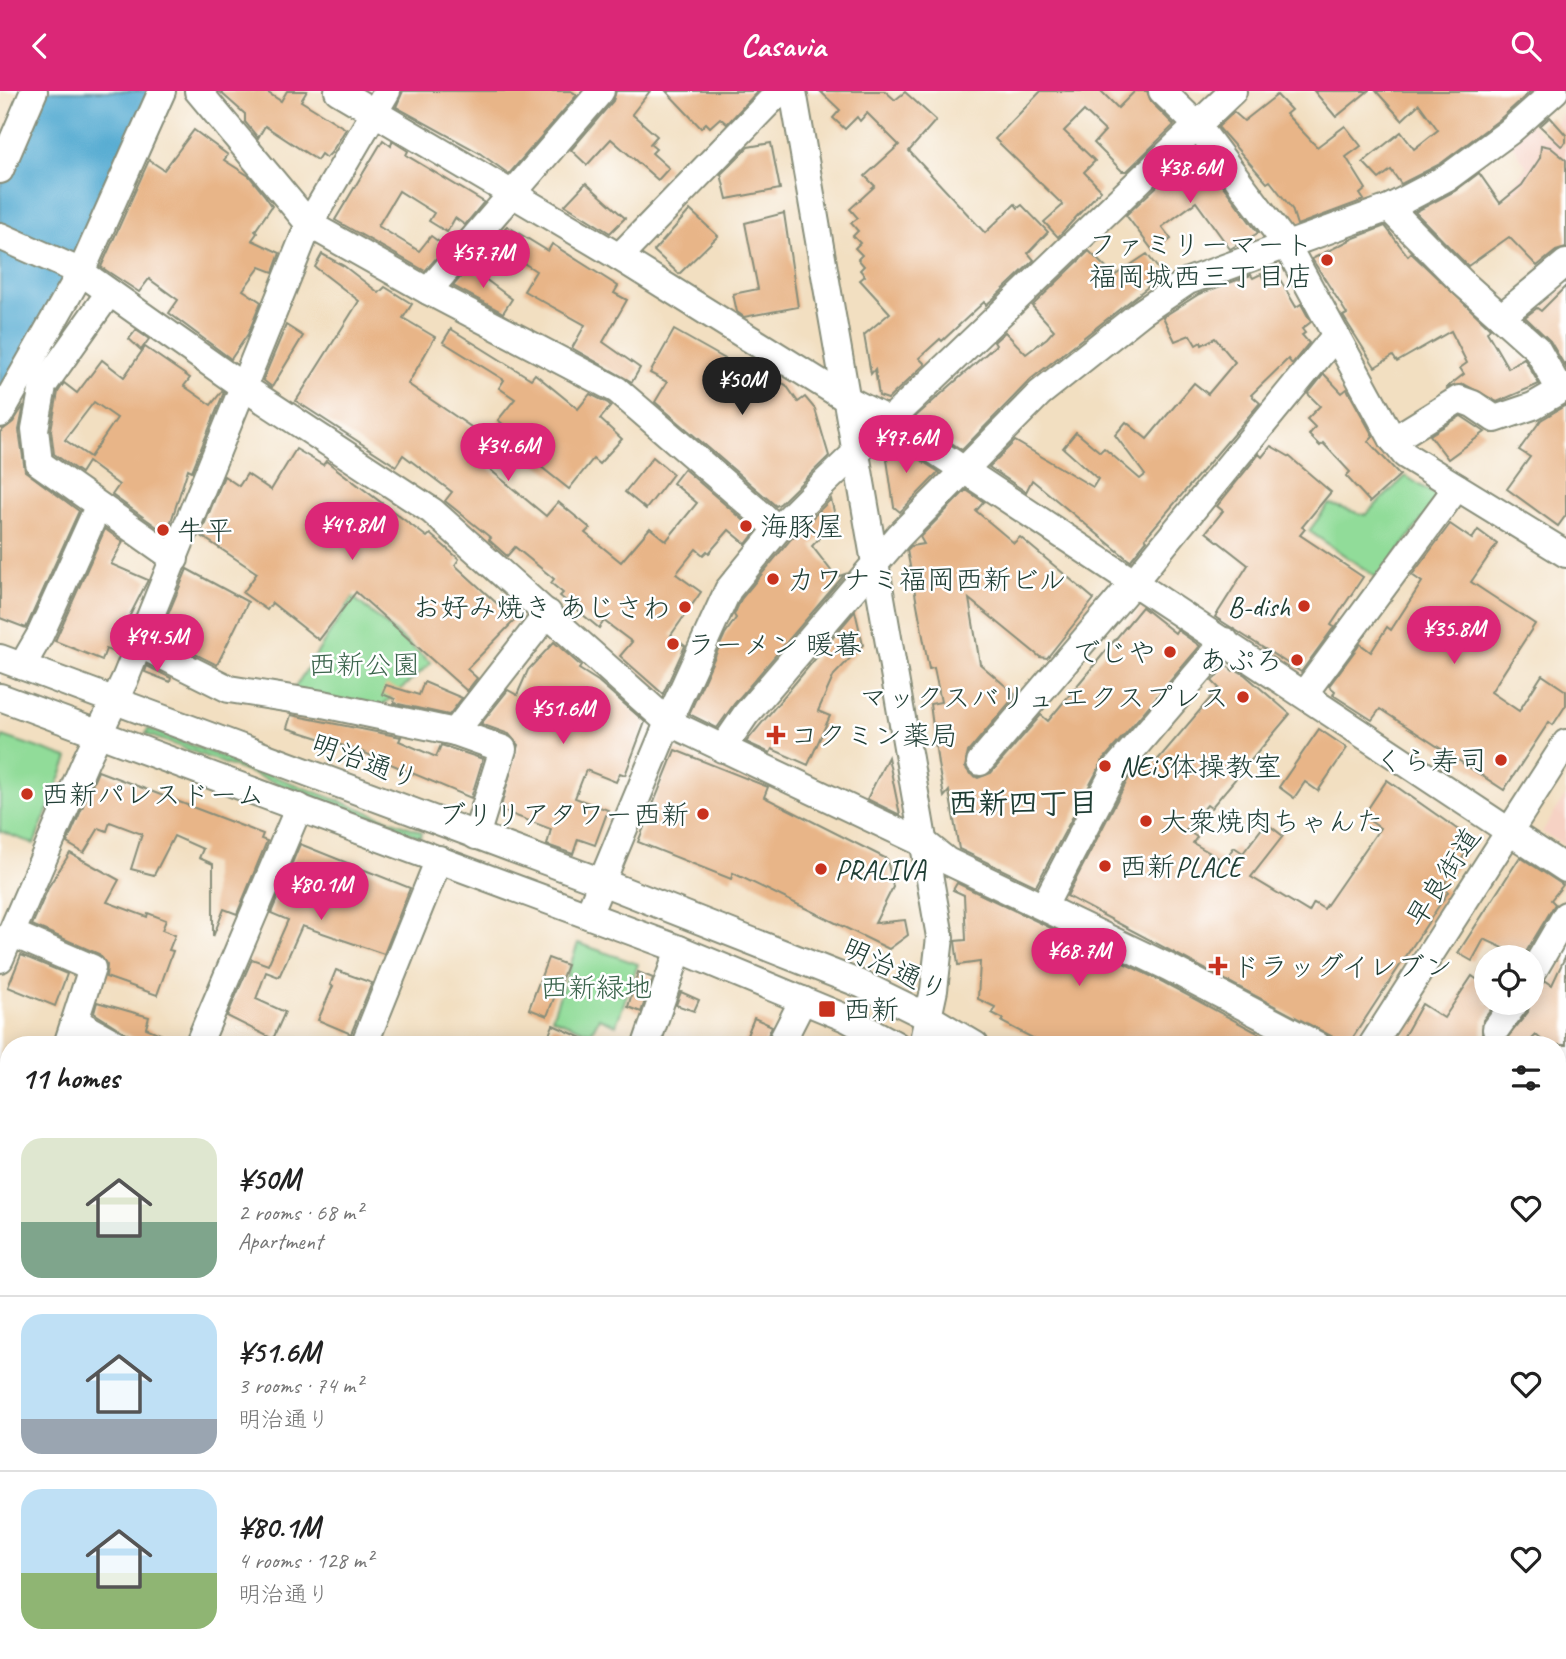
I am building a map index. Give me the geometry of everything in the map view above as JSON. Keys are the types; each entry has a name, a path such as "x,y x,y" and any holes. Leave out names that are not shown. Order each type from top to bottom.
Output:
{"street":[{"path":"0,170 10,115 34,91"},
{"path":"35,429 0,414 80,270 162,91"},
{"path":"198,91 309,224 428,291 617,390 778,529"},
{"path":"338,91 380,101 512,193 620,257 845,398 890,421 1133,579 1566,869"},
{"path":"428,291 601,91"},
{"path":"620,257 780,91"},
{"path":"793,91 845,398 927,845 940,937 924,1036"},
{"path":"1162,91 1197,125 1286,244 1393,440 1405,455 1566,554"},
{"path":"588,915 668,722 728,590 778,529 1233,91"},
{"path":"722,749 746,714 877,562 965,470 1040,393 1142,312 1188,281 1389,208 1448,177 1509,132 1555,91"},
{"path":"0,959 175,559 309,224 380,101"},
{"path":"1389,208 1537,349 1563,389 1533,406 1495,419 1474,404 1459,399 1393,440"},
{"path":"0,236 80,270 245,388 432,511 668,722 927,845 947,861 1299,1036"},
{"path":"1501,317 1566,263"},
{"path":"109,293 43,386 35,429 39,463 175,559"},
{"path":"980,762 1336,335"},
{"path":"1304,694 1457,487"},
{"path":"11,662 40,635 98,507"},
{"path":"455,732 548,613"},
{"path":"1044,907 1115,770 1225,641"},
{"path":"139,644 229,689 377,714 455,732 503,749 476,836"},
{"name":"明治通り","path":"11,662 602,882 863,985 960,1036"},
{"path":"2,705 100,734 680,949 803,1000 877,1036"},
{"name":"早良街道","path":"1378,1036 1566,743"},
{"path":"202,1036 299,807"},
{"path":"368,1036 439,859"},
{"path":"1544,953 1566,915"},
{"path":"11,933 92,968 71,1033"},
{"path":"649,1036 680,949"},
{"path":"785,1036 803,1000"},
{"path":"1496,1029 1506,1015"}],"shaded area":[{"path":"1566,108 1566,208 1541,223 1510,189 1527,167 1509,140 1529,122 1545,137"},
{"path":"1566,795 1566,847 1542,832"}],"green space":[{"path":"1406,476 1438,497 1379,579 1309,531 1329,504 1365,515"},
{"name":"西新公園","path":"353,597 431,663 376,711 290,695"},
{"path":"148,729 422,832 420,837 146,734"},
{"name":"西新パレスドーム","path":"3,736 68,758 34,844 0,831 0,744"},
{"name":"西新緑地","path":"578,943 638,964 616,1025 599,1018 591,1033 552,1018"}],"water":[{"path":"43,91 153,91 69,284 0,400 0,187"}],"building":[{"path":"219,91 265,91 281,101 287,91 307,91 301,101 346,129 331,153 326,158 321,154 317,160 265,126 258,138 245,122 245,114"},
{"path":"403,91 571,91 577,95 509,174 478,152 396,107"},
{"path":"616,91 650,91 632,114 657,136 650,144 656,149 652,153 669,168 658,180 611,139 587,165 571,150 613,101"},
{"path":"666,91 758,91 727,124 720,118 710,127 706,123 701,128"},
{"path":"820,91 885,91 895,100 905,92 936,120 909,151 985,233 1015,204 1018,208 1022,205 1048,232 1028,253 1034,260 986,305 984,302 942,341 940,339 919,358 925,364 888,399 879,396 875,369 871,374 864,335 890,313 860,280 865,276 860,270 864,266 858,259 862,255 855,248 860,243 853,236 858,231 851,223 858,218 850,209 875,186 865,176 899,145 867,113 860,121 857,117 845,129 833,118 840,110"},
{"path":"1041,91 1101,91 1118,108 1135,91 1147,91 1151,102 1174,125 1127,171 1122,171 1094,143 1105,131 1084,111 1064,131 1095,161 1084,172 1101,190 1058,237 1044,222 1063,205 995,139"},
{"path":"1314,91 1368,91 1336,117"},
{"path":"1376,91 1531,91 1499,120 1440,164 1401,184 1391,170 1379,179 1363,162 1401,132 1414,149 1438,130 1419,104 1402,120"},
{"path":"1277,95 1291,110 1286,114 1317,147 1345,126 1361,146 1346,157 1366,189 1360,194 1364,200 1297,225 1292,209 1270,181 1267,183 1218,127 1234,112 1244,121"},
{"path":"1550,117 1566,135 1566,142 1561,146 1540,126"},
{"path":"194,130 228,155 224,160 249,176 272,206 252,240 280,253 273,272 260,267 243,290 261,302 248,334 231,359 169,313 178,300 149,279 139,292 101,267 149,160 164,170"},
{"path":"383,140 391,146 392,141 408,151 406,155 484,202 465,225 455,218 447,232 429,221 434,213 399,191 378,226 419,251 431,236 446,247 425,271 335,220"},
{"path":"771,143 780,189 727,199 721,174 748,147"},
{"path":"1541,145 1550,147 1566,160 1566,248 1556,251 1537,266 1509,237 1468,266 1415,212 1455,191 1479,173 1500,203 1522,185 1540,158"},
{"path":"1196,150 1258,233 1230,249 1196,202 1162,227 1171,239 1154,252 1126,215"},
{"path":"586,183 625,218 610,233 565,205"},
{"path":"690,210 718,236 679,274 654,251"},
{"path":"784,213 798,307 744,317 737,312 733,294 758,289 745,223"},
{"path":"507,226 548,251 552,244 618,286 614,293 627,300 603,342 640,368 632,382 572,348 585,325 524,291 536,271 491,242"},
{"path":"1385,226 1408,256 1411,253 1490,328 1487,332 1508,368 1524,358 1539,384 1497,402 1464,384 1446,388 1464,374 1460,368 1467,363 1451,331 1397,362 1393,356 1375,367 1343,316 1347,314 1312,259"},
{"path":"1089,251 1114,276 1147,254 1163,275 1031,379 962,450 914,418 996,345 994,342 1005,332 1026,354 1047,338 1054,330 1032,306"},
{"path":"322,254 344,266 379,293 385,287 412,304 403,318 435,337 408,384 477,431 464,448 546,516 558,502 590,528 585,533 621,562 650,528 666,541 697,503 673,483 684,469 756,531 746,544 729,530 709,553 707,551 703,555 696,549 676,574 701,592 671,635 685,646 663,694 620,656 632,642 604,621 599,628 560,596 563,593 551,583 554,579 515,547 507,556 489,540 491,538 445,501 452,492 403,455 396,466 296,401 359,301 315,267"},
{"path":"469,267 512,299 503,313 453,286"},
{"path":"1275,271 1296,307 1301,304 1311,322 1302,329 1305,333 1302,335 1309,343 1292,364 1288,359 1251,395 1260,403 1145,538 1147,540 1130,561 1032,480 1026,492 989,467 1015,441 1093,487 1098,479 1063,448 1076,432 1100,452 1104,448 1140,479 1145,475 1115,435 1126,422 1147,439 1194,383 1208,394 1235,362 1215,338 1202,345 1201,342 1196,345 1190,335 1175,341 1163,317 1199,294 1251,275 1253,278 1261,274 1263,278"},
{"path":"1566,286 1566,368 1550,341 1525,317 1537,308 1541,311"},
{"path":"286,325 303,336 272,387 263,380"},
{"path":"451,329 531,379 535,374 578,409 590,394 608,403 611,406 600,419 622,439 599,464 593,459 569,489 530,458 535,451 498,420 515,399 499,388 504,380 443,342"},
{"path":"136,330 149,339 141,350 129,339"},
{"path":"674,330 745,370 748,365 786,385 798,402 805,397 815,409 829,456 780,504 776,506 655,402 667,382 650,373"},
{"path":"145,347 190,378 184,386 211,405 222,391 224,392 192,471 188,469 167,534 112,495 119,485 88,462 81,473 54,454 51,430 58,392 64,383 77,393 102,360 124,377","holes":["94,402 117,418 90,457 65,440"]},
{"path":"1324,374 1342,393 1347,389 1373,436 1368,441 1400,475 1370,502 1346,476 1350,472 1323,443 1320,446 1309,435 1315,427 1307,419 1320,406 1308,394"},
{"path":"24,405 19,430 25,471 79,511 26,628 0,618 0,432 13,422"},
{"path":"1566,405 1566,515 1558,526 1507,489 1530,457 1519,450 1541,420"},
{"path":"1461,416 1485,432 1448,459 1430,435"},
{"path":"891,441 939,472 900,512 894,507 885,446"},
{"path":"1271,446 1290,457 1331,492 1302,527 1305,529 1300,535 1363,577 1331,625 1334,627 1301,672 1215,617 1248,565 1206,532 1223,511 1217,506 1259,454 1262,457"},
{"path":"296,449 323,465 326,461 427,537 430,534 459,559 455,565 515,620 467,669 477,678 467,691 356,592 319,640 272,603 267,610 243,593 257,573 200,535 224,476 239,486 247,474 271,490"},
{"path":"653,457 673,474 646,509 625,492"},
{"path":"966,490 984,502 976,511 1014,543 1020,537 1094,599 1047,658 1040,657 969,599 980,664 1016,695 968,752 965,767 970,774 978,778 991,773 1041,715 1048,721 1142,607 1175,633 1177,630 1200,646 1103,760 1036,886 959,849 949,791 944,797 938,764 930,704 941,702 934,668 929,669 907,550 911,546 924,544 920,537"},
{"path":"831,499 837,524 829,528 812,546 836,577 845,574 734,704 717,728 689,714 725,634 736,618 734,615 741,599 790,540"},
{"path":"1450,524 1472,539 1478,530 1497,544 1471,582 1535,624 1491,692 1519,711 1542,675 1566,691 1566,705 1553,725 1549,722 1504,790 1380,709 1372,720 1333,695 1335,691 1329,686 1360,644 1371,652 1387,627 1391,630 1422,582 1412,575"},
{"path":"105,529 123,542 111,564 148,580 125,625 116,653 106,649 102,660 55,641"},
{"path":"187,569 248,602 217,665 159,636"},
{"path":"855,611 863,645 834,675 818,711 830,716 808,765 772,749 770,753 746,742"},
{"path":"554,642 581,666 579,669 598,681 645,722 625,775 620,773 616,782 586,770 575,798 608,810 595,845 578,839 573,854 547,845 551,829 500,810 518,745 509,734 481,724 508,690 517,695 528,670"},
{"path":"1226,665 1245,675 1290,714 1211,808 1207,805 1186,830 1197,837 1193,843 1224,861 1234,847 1243,853 1266,823 1283,836 1251,877 1309,912 1314,903 1324,909 1380,828 1363,816 1387,780 1474,841 1442,887 1448,892 1354,1036 1331,1036 1067,896 1128,779 1147,757 1155,763 1219,688 1212,681"},
{"path":"147,666 171,678 170,682 145,672"},
{"path":"424,682 462,698 449,715 394,703 395,699 382,694 386,685 419,695"},
{"path":"291,715 401,737 399,741 436,757 441,745 483,759 471,798 360,751 287,728"},
{"path":"1319,729 1347,748 1318,791 1305,782 1294,798 1279,787"},
{"path":"675,750 768,787 764,797 887,859 893,887 875,923 905,920 908,935 889,949 733,873 731,879 638,842"},
{"path":"888,757 900,815 867,799"},
{"path":"98,771 263,834 261,839 267,841 237,914 224,909 213,937 213,864 199,858 203,849 174,836 154,875 131,869 142,834 110,822 107,831 99,828 84,853 67,843"},
{"path":"300,844 410,888 384,954 302,926 279,977 266,972 256,999 285,1012 274,1036 267,1036 227,1016 252,959 268,965 288,920 271,913"},
{"path":"70,853 119,880 107,902 147,917 148,913 166,920 162,930 175,935 169,950 173,951 157,995 106,977 107,965 99,954 32,925 49,886"},
{"path":"1520,857 1563,885 1551,900 1555,904 1530,945 1497,945 1484,939 1481,945 1474,945 1472,961 1458,953"},
{"path":"957,883 1161,981 1263,1036 1029,1036 1002,1022 1004,1019 992,1013 995,1007 978,999 980,962 958,965 955,941 966,940 964,895 953,890"},
{"path":"21,955 67,974 55,1006 8,987"},
{"path":"1566,955 1566,1036 1509,1036 1526,1015 1544,1015 1544,982 1552,985"},
{"path":"548,958 567,965 547,1016 529,1009"},
{"path":"336,970 372,983 351,1034 318,1020 333,986 330,985"},
{"path":"638,972 653,978 641,1012 628,1007"},
{"path":"1472,976 1474,1015 1487,1015 1483,1020 1482,1036 1404,1036 1422,1004 1444,1018"},
{"path":"681,992 699,1000 694,1011 676,1005"},
{"path":"97,1002 149,1017 146,1028 165,1036 130,1036 94,1013"},
{"path":"754,1018 772,1026 768,1036 747,1036"},
{"path":"553,1025 578,1036 549,1036"}],"place":[{"name":"ファミリーマート 福岡城西三丁目店","path":"1327,260"},
{"name":"海豚屋","path":"746,526"},
{"name":"牛平","path":"163,530"},
{"name":"カワナミ福岡西新ビル","path":"773,579"},
{"name":"B-dish","path":"1304,606"},
{"name":"お好み焼き あじさわ","path":"685,607"},
{"name":"ラーメン 暖暮","path":"673,644"},
{"name":"でじや","path":"1170,652"},
{"name":"あぷろ","path":"1297,660"},
{"name":"マックスバリュ エクスプレス","path":"1243,697"},
{"name":"コクミン薬局","path":"776,735"},
{"name":"くら寿司","path":"1501,760"},
{"name":"NEiS体操教室","path":"1105,766"},
{"name":"西新パレスドーム","path":"27,794"},
{"name":"ブリリアタワー西新","path":"703,814"},
{"name":"大衆焼肉ちゃんた","path":"1146,821"},
{"name":"西新PLACE","path":"1105,866"},
{"name":"PRALIVA","path":"821,869"},
{"name":"ドラッグイレブン","path":"1218,966"},
{"name":"西新","path":"827,1009"}],"district":[{"name":"西新四丁目","path":"1023,803"}]}
